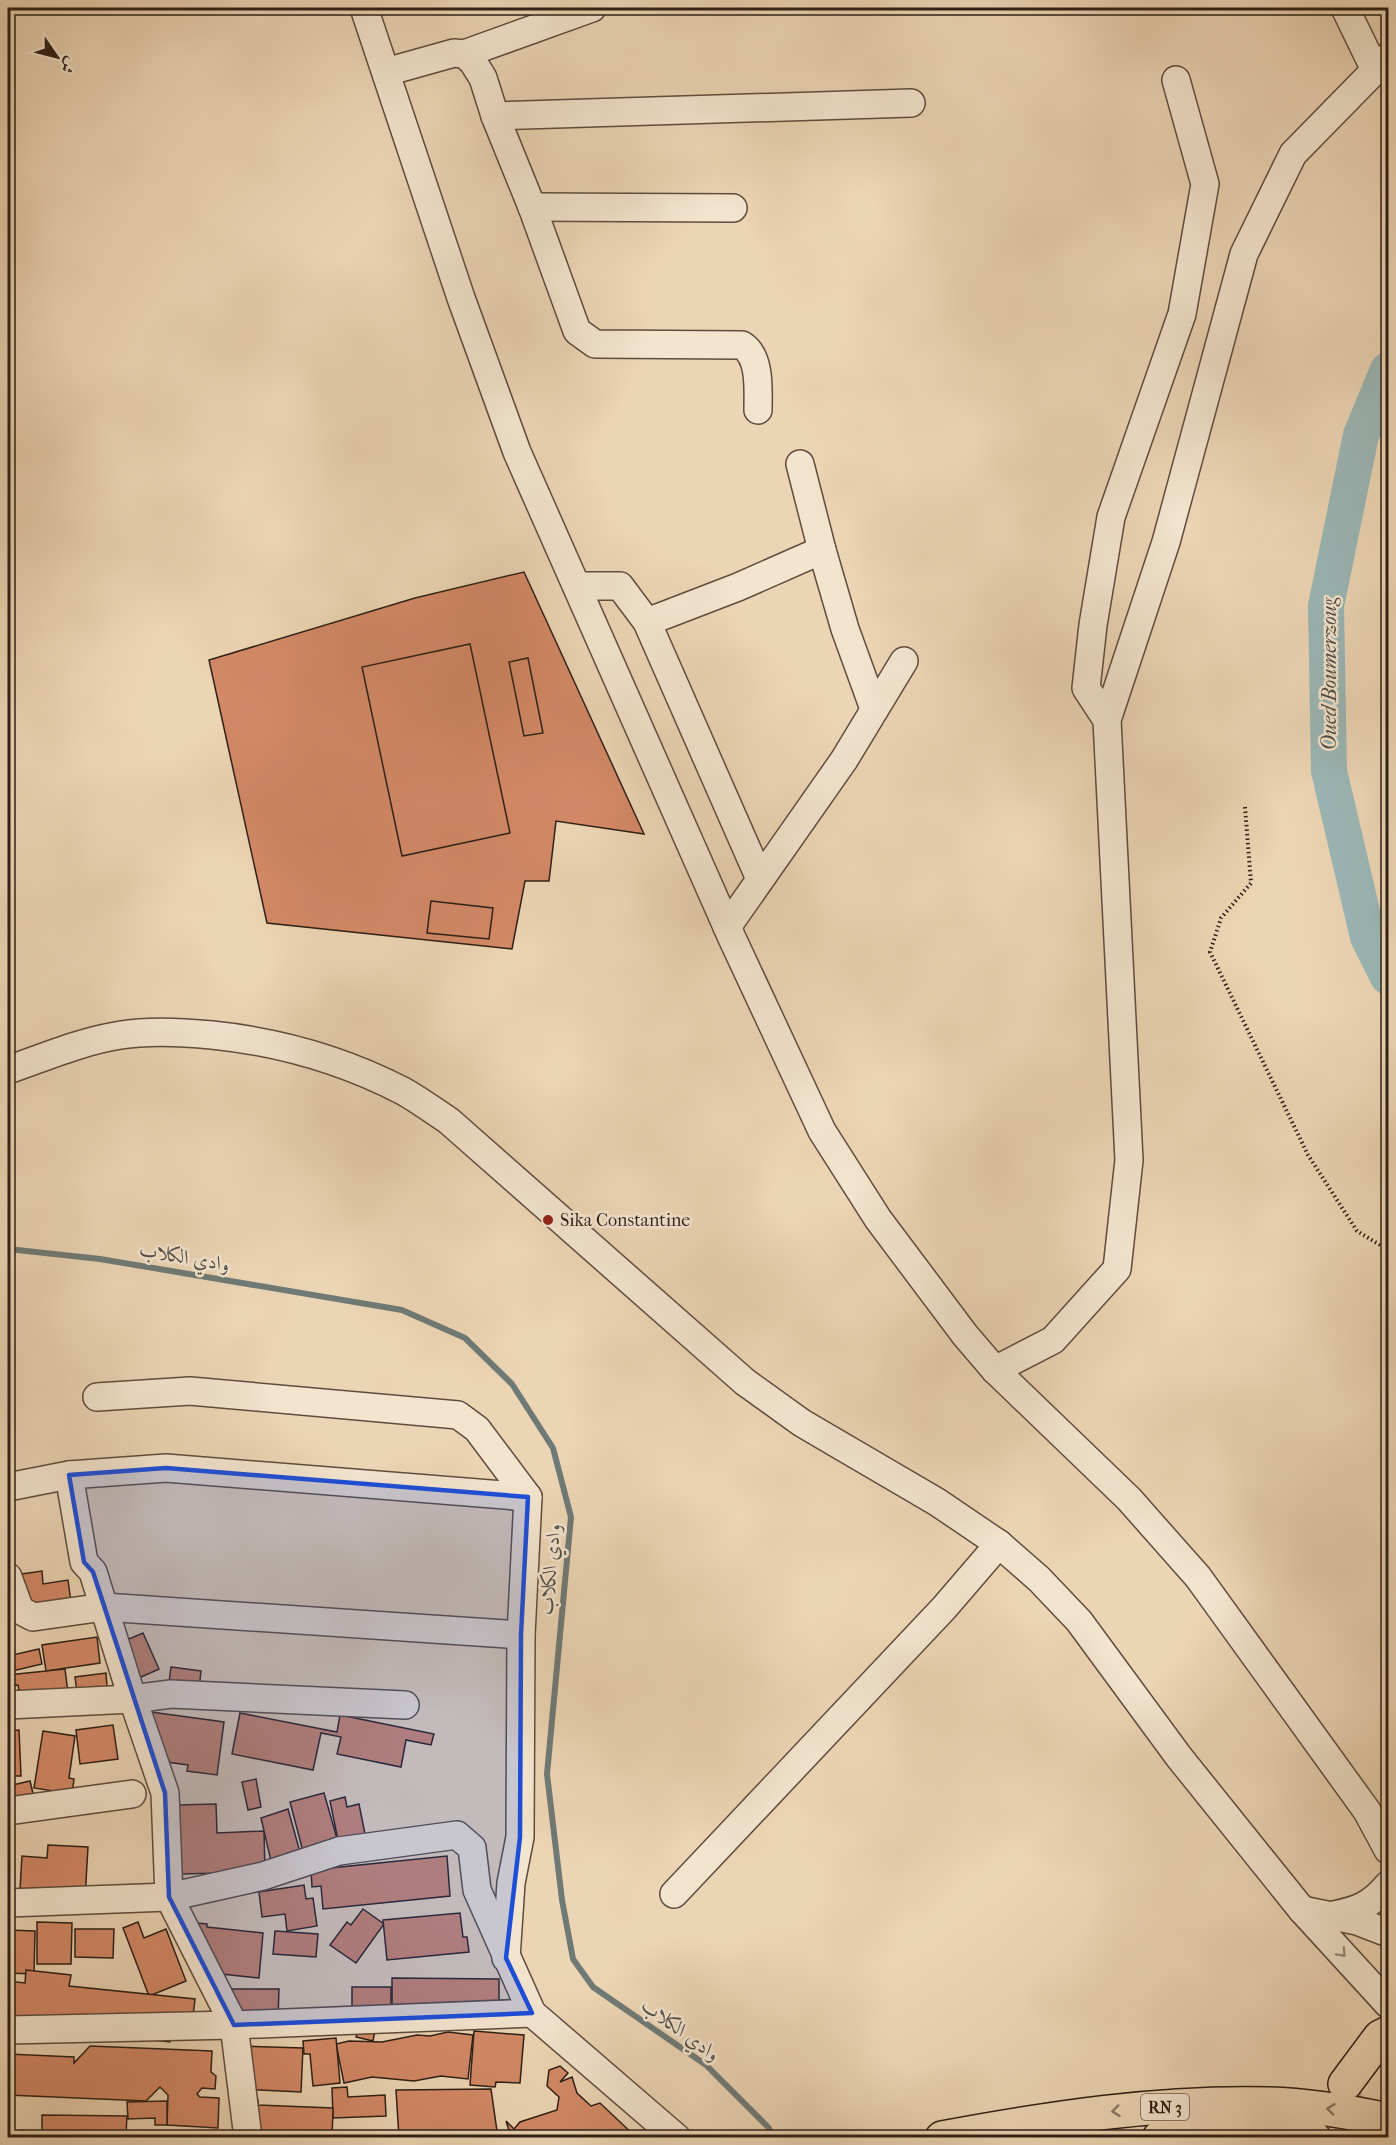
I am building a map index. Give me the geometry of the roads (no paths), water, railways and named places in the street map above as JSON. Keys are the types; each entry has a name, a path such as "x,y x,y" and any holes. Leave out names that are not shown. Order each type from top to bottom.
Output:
{"highway":[{"name":"RN 3","path":"942,2138 1035,2121 1122,2110 1205,2104 1272,2104 1334,2109 1389,2120"},
{"name":"RN 3","path":"1159,2138 1248,2132 1314,2138"}],"street":[{"path":"364,8 461,298 517,452 727,927 822,1131 878,1219 965,1335 995,1370 1129,1498 1198,1577 1367,1811 1389,1850"},
{"path":"386,72 454,53 464,54 592,8"},
{"path":"995,1370 1053,1340 1117,1269 1129,1160 1107,720 1166,542 1244,254 1293,154 1382,63 1345,8"},
{"path":"464,54 473,62 483,78 495,116 532,207 577,331 595,344 742,345 749,350 754,360 758,410"},
{"path":"1107,720 1086,688 1093,625 1111,517 1182,314 1205,184 1176,80"},
{"path":"495,116 912,104"},
{"path":"532,207 733,208"},
{"path":"800,464 845,629 874,709"},
{"path":"647,622 822,550"},
{"path":"578,586 620,586 647,622 760,879"},
{"path":"727,927 844,760 904,661"},
{"path":"8,1070 79,1045 122,1035 162,1032 236,1037 287,1046 331,1059 406,1093 449,1121 746,1382 802,1423 938,1502 999,1544 1039,1579 1079,1621 1179,1757 1302,1910 1389,2004"},
{"path":"97,1397 190,1391 458,1414 477,1429 528,1497 521,1635 520,1837 511,1883 506,1958"},
{"path":"8,1487 69,1475 166,1468 528,1497"},
{"path":"69,1475 84,1562 93,1572 132,1699 165,1793 169,1897 234,2025 248,2138"},
{"path":"674,1894 944,1608 999,1544"},
{"path":"8,1577 20,1610 33,1617 104,1607 521,1635"},
{"path":"8,1705 132,1699 171,1694 405,1705"},
{"path":"8,1811 132,1794"},
{"path":"8,1903 169,1897 263,1876 339,1851 456,1835 472,1848 477,1890 532,2013 677,2138"},
{"path":"1331,1916 1359,1910 1378,1898 1389,1885"},
{"path":"1302,1910 1357,1921 1389,1933"},
{"path":"8,2030 234,2025 532,2013"}],"waterway":[{"name":"Oued Boumerzoug","path":"1388,370 1361,435 1326,606 1329,771 1368,937 1388,977"},
{"name":"وادي الكلاب","path":"8,1249 100,1259 402,1310 465,1338 512,1384 553,1448 571,1517 547,1774 562,1900 573,1959 593,1987 706,2065 768,2127 775,2138"}],"tunnel":[{"path":"1345,2086 1348,2138"}],"place":[{"name":"Sika Constantine","path":"548,1220"}]}
